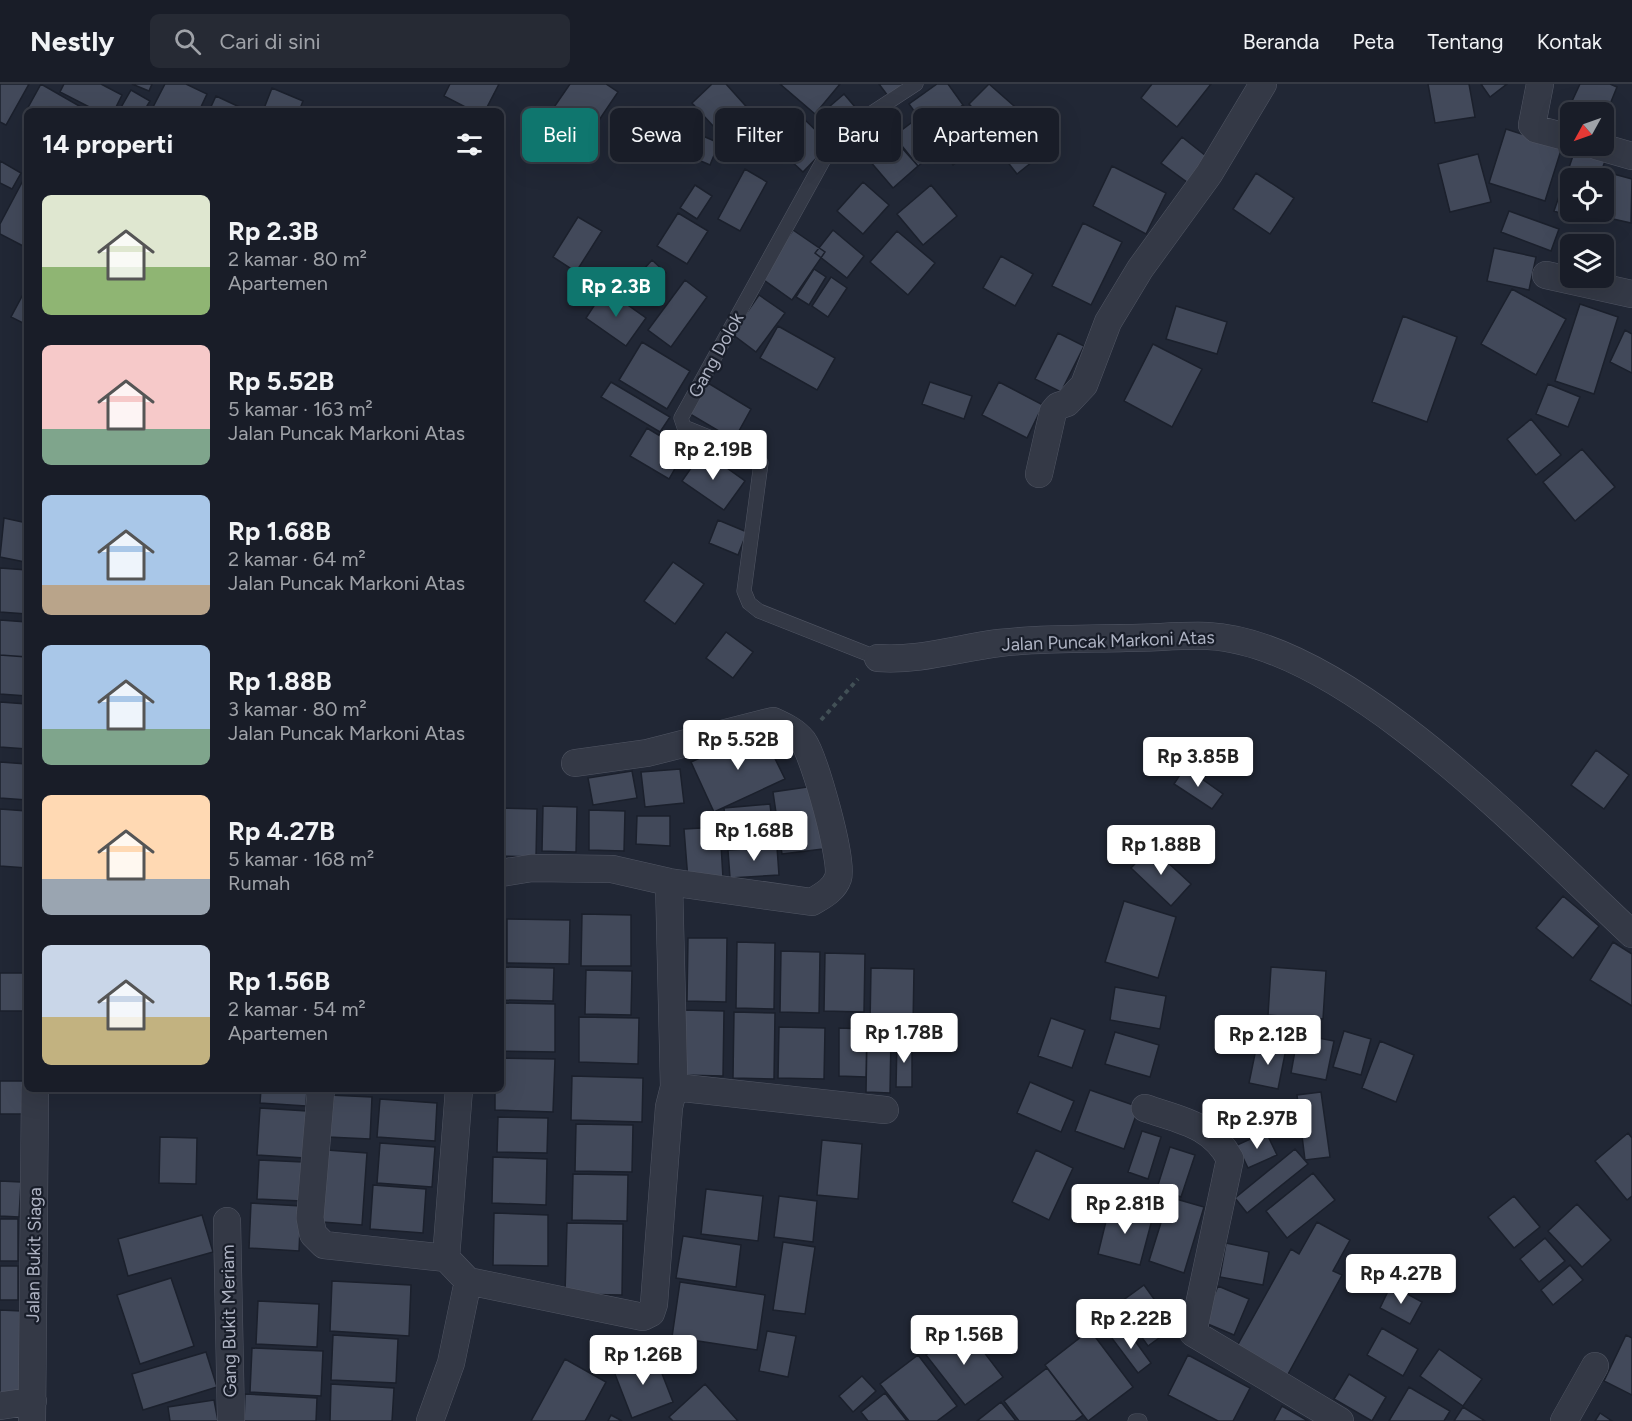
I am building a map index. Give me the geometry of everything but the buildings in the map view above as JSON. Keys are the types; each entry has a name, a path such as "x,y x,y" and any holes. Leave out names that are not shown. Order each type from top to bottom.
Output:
{"street":[{"path":"1040,474 1053,412 1058,406 1067,403 1084,385 1108,322 1140,269 1209,174 1263,84"},
{"path":"1540,84 1532,125 1536,129 1560,135"},
{"path":"1614,151 1632,156"},
{"path":"1546,275 1632,294"},
{"name":"Jalan Puncak Markoni Atas","path":"878,658 906,658 999,643 1046,639 1207,636 1255,644 1319,674 1367,704 1427,747 1489,801 1632,934"},
{"path":"504,873 532,868 612,869 669,882 812,902 828,893 839,878 839,856 810,752 791,729 773,721 647,753 574,763"},
{"path":"321,1092 310,1218 313,1234 324,1245 446,1258 468,1281 643,1317 651,1313 654,1304 669,1107 674,1087 669,882"},
{"path":"674,1087 885,1110"},
{"name":"Jalan Bukit Siaga","path":"32,1411 35,1092"},
{"path":"446,1258 459,1092"},
{"path":"1144,1107 1207,1130 1222,1144 1230,1159 1192,1333 1340,1421"},
{"name":"Gang Bukit Meriam","path":"226,1221 231,1421"},
{"path":"430,1421 451,1363 468,1281"},
{"path":"1564,1421 1595,1366"},
{"path":"0,1406 32,1411"}],"lane":[{"name":"Gang Dolok","path":"878,658 759,610 749,603 744,591 761,463 756,456 684,428 681,418 824,159 864,118 916,84"},
{"path":"1135,1421 1140,1421"}],"path":[{"path":"802,741 878,658"}]}
